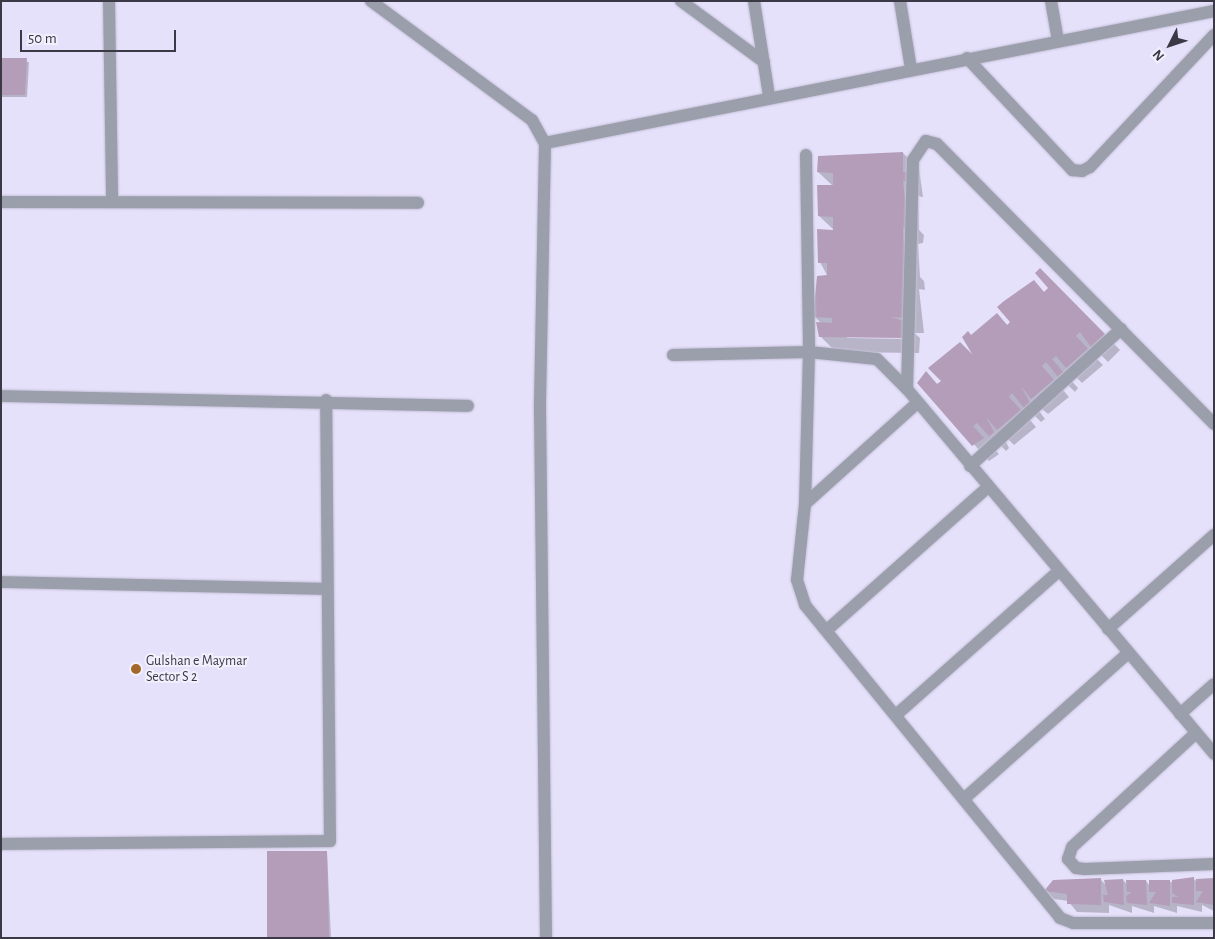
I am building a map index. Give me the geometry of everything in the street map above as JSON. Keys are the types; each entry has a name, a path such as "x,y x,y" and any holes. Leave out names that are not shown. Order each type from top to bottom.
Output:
{"street":[{"path":"108,1 112,201"},
{"path":"681,1 764,62"},
{"path":"754,1 769,96"},
{"path":"900,1 911,69"},
{"path":"1051,1 1058,40"},
{"path":"378,3 532,120 545,143 540,409 546,938"},
{"path":"545,143 769,96 1214,11"},
{"path":"967,58 1072,170 1082,171 1090,168 1214,35"},
{"path":"907,389 913,160 926,141 937,144 1214,424"},
{"path":"806,155 809,352 805,504 797,580 805,605 966,797 1060,918 1073,923 1214,923"},
{"path":"1,202 418,203"},
{"path":"970,466 1121,329"},
{"path":"673,355 809,352 877,359 907,389 1214,754"},
{"path":"1,396 326,400 468,406"},
{"path":"1,844 330,841 325,589 326,400"},
{"path":"805,504 917,403"},
{"path":"827,630 988,487"},
{"path":"1108,629 1214,535"},
{"path":"896,715 1059,571"},
{"path":"1,582 325,589"},
{"path":"966,797 1128,653"},
{"path":"1180,714 1214,684"},
{"path":"1196,733 1072,847 1068,858 1071,864 1085,869 1214,864"}],"building":[{"path":"1,58 27,58 25,95 1,95"},
{"path":"903,152 903,172 908,172 908,181 903,181 908,228 903,228 908,318 890,317 904,321 904,338 819,337 816,322 832,323 832,318 813,317 817,276 827,275 827,263 818,263 817,229 833,230 833,217 818,216 817,185 833,185 833,173 817,172 818,156"},
{"path":"1040,268 1105,334 1091,347 1080,332 1076,336 1088,349 1066,368 1056,356 1052,359 1063,372 1058,377 1046,362 1042,366 1054,380 1031,399 1021,386 1030,403 1024,408 1012,393 1009,397 1021,410 997,430 986,417 994,432 989,436 977,423 973,426 984,438 972,446 917,383 926,371 937,384 941,381 928,368 960,342 972,354 962,337 968,331 971,335 997,313 1007,325 1010,322 997,307 1004,301 1034,280 1044,292 1048,288 1035,273"},
{"path":"267,851 327,851 329,938 267,938"},
{"path":"1194,877 1194,905 1172,903 1172,897 1178,897 1172,893 1172,880"},
{"path":"1101,878 1101,905 1067,904 1067,894 1044,891 1053,880"},
{"path":"1214,878 1214,905 1196,902 1203,891 1196,891 1196,879"},
{"path":"1123,879 1124,905 1104,902 1103,895 1108,895 1104,880"},
{"path":"1126,880 1146,880 1147,905 1127,903 1126,896 1132,892 1127,892"},
{"path":"1149,880 1170,880 1170,906 1149,903 1156,892 1149,892"}],"place":[{"name":"Gulshan e Maymar Sector S 2","path":"136,669"}]}
